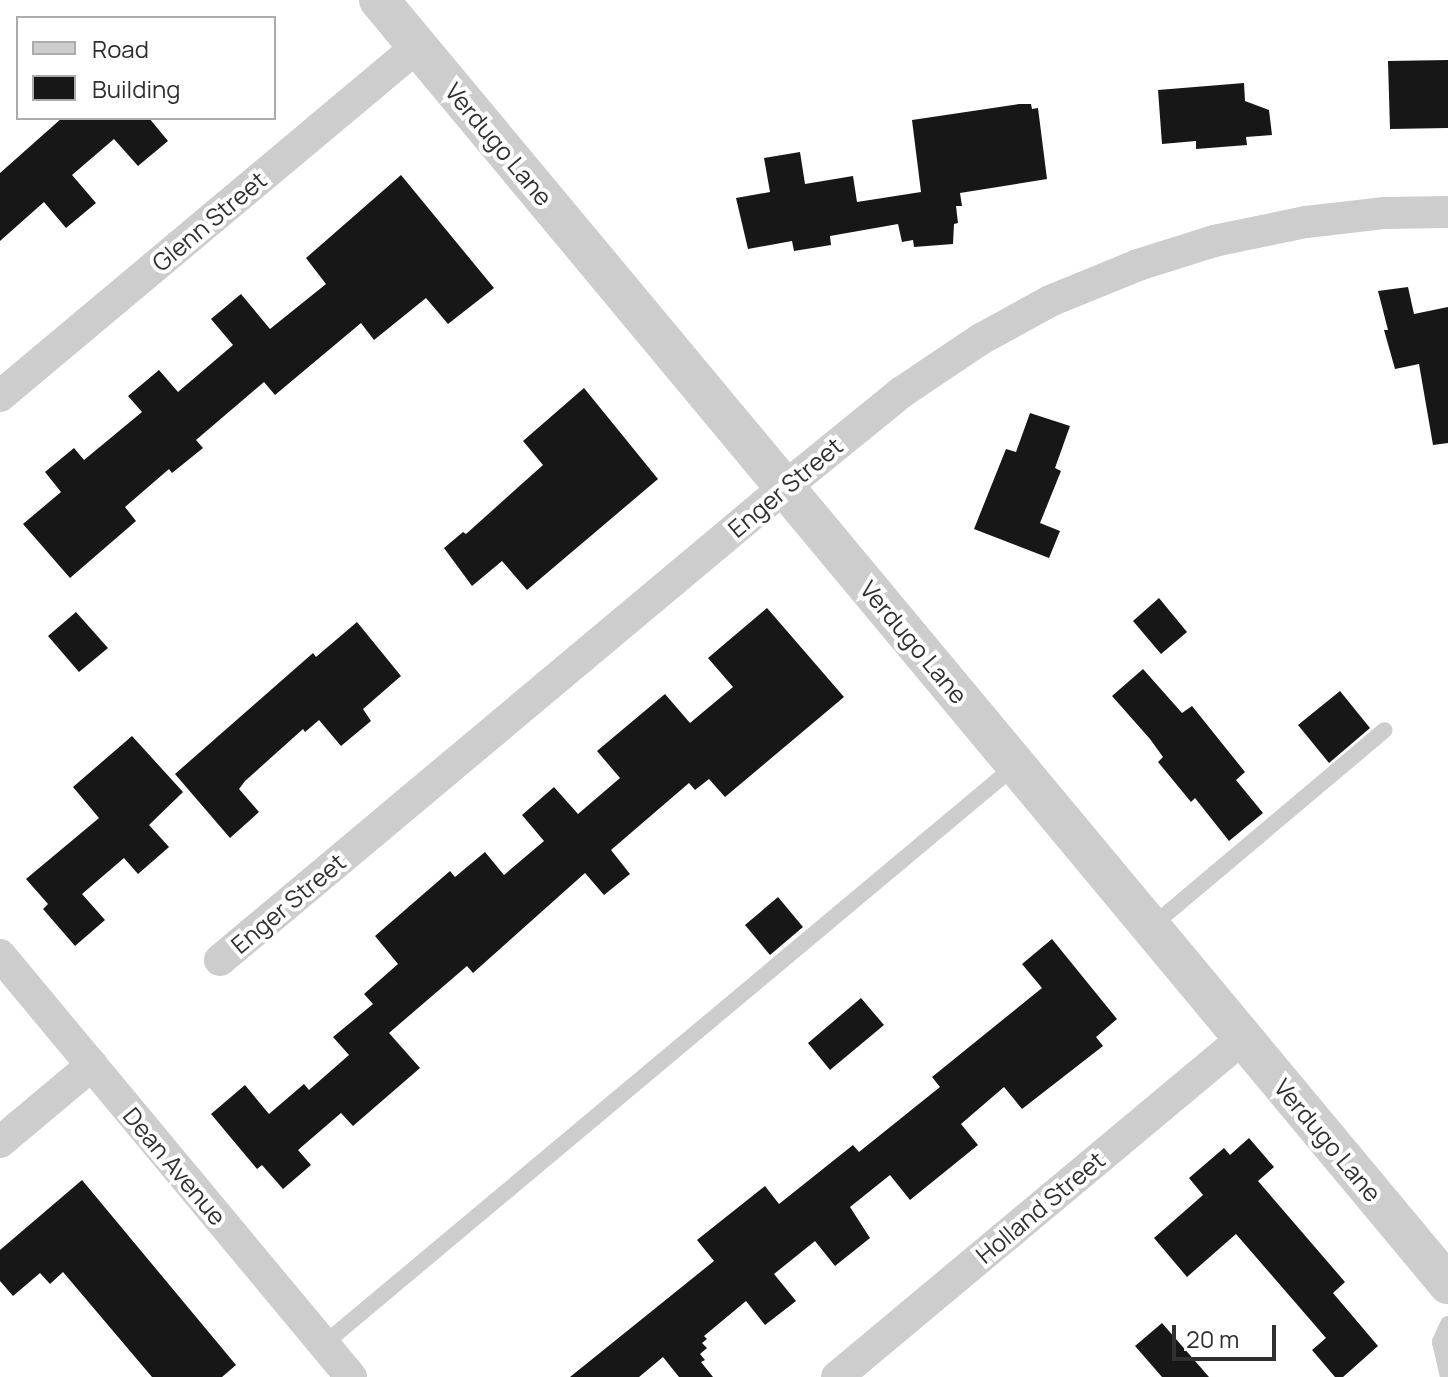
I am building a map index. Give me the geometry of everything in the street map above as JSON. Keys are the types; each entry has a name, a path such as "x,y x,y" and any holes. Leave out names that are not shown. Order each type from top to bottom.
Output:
{"street":[{"name":"Verdugo Lane","path":"379,0 1448,1284"},
{"name":"Glenn Street","path":"0,396 418,46"},
{"name":"Enger Street","path":"220,960 785,487 902,392 981,339 1050,301 1123,271 1214,241 1306,222 1385,213 1448,212"},
{"name":"Dean Avenue","path":"0,955 351,1377"},
{"name":"Holland Street","path":"837,1377 1243,1038"},
{"path":"0,1142 92,1065"}],"lane":[{"path":"1151,927 1385,730"},
{"path":"324,1344 1016,765"},
{"path":"1448,1324 1440,1342 1448,1376"}],"building":[{"path":"1448,60 1448,128 1390,129 1388,61"},
{"path":"1244,83 1245,101 1269,110 1272,135 1246,137 1247,145 1196,149 1196,141 1162,144 1158,90"},
{"path":"1031,104 1032,109 1038,108 1047,179 960,193 962,206 956,206 958,223 954,224 953,244 914,247 913,240 902,242 898,224 830,236 831,245 794,251 792,241 748,249 736,198 770,192 764,158 800,152 805,184 853,176 857,202 921,192 912,120"},
{"path":"60,120 151,120 168,141 138,166 114,139 72,175 96,203 66,228 44,202 0,241 0,173"},
{"path":"401,175 494,288 448,324 426,298 374,340 361,323 275,395 264,382 196,440 203,448 172,473 169,469 125,507 136,521 70,578 23,524 61,492 45,472 74,448 84,460 142,412 128,396 159,370 178,392 233,345 211,319 241,294 270,329 326,284 306,258"},
{"path":"1408,287 1414,314 1448,307 1448,443 1433,445 1419,364 1395,369 1384,330 1388,330 1378,291"},
{"path":"584,388 658,479 527,590 502,561 472,586 444,548 463,532 466,534 543,465 523,441"},
{"path":"1030,413 1070,426 1055,468 1061,471 1040,523 1060,531 1049,558 974,529 1006,449 1016,452"},
{"path":"1159,598 1187,632 1161,654 1133,621"},
{"path":"767,608 844,697 725,797 709,779 695,790 689,783 611,850 630,874 604,895 585,873 473,973 467,966 389,1033 420,1068 353,1126 341,1113 298,1150 311,1165 283,1189 262,1165 257,1169 211,1114 245,1085 269,1114 304,1084 309,1090 349,1055 333,1037 373,1004 364,994 398,964 375,936 450,871 455,877 485,852 504,875 544,841 522,815 554,787 578,814 620,778 597,751 665,694 690,723 733,687 708,658"},
{"path":"76,612 108,648 79,672 48,636"},
{"path":"357,622 401,676 363,709 371,721 341,746 319,720 305,732 303,729 245,781 239,789 259,812 230,838 175,774 313,653 316,657"},
{"path":"1143,669 1182,713 1192,706 1245,772 1236,780 1263,813 1229,841 1195,798 1191,802 1158,762 1163,757 1112,696"},
{"path":"1340,691 1370,728 1329,763 1298,725"},
{"path":"132,736 183,792 149,825 169,847 138,874 124,858 82,894 105,920 75,946 43,909 48,904 26,879 99,818 73,787"},
{"path":"778,897 803,927 770,955 745,925"},
{"path":"1052,939 1117,1019 1096,1037 1103,1046 1022,1109 1004,1087 961,1124 978,1145 910,1200 890,1175 850,1207 870,1238 835,1266 815,1241 774,1274 796,1301 765,1325 746,1301 704,1336 707,1339 702,1343 707,1348 700,1354 705,1360 701,1362 713,1377 679,1377 663,1357 639,1377 570,1377 714,1261 697,1240 765,1186 779,1204 853,1145 859,1152 940,1087 932,1077 1042,988 1022,964"},
{"path":"861,998 884,1025 830,1070 808,1043"},
{"path":"1249,1138 1274,1167 1258,1181 1345,1282 1333,1293 1378,1346 1343,1377 1335,1377 1312,1350 1326,1338 1236,1234 1187,1277 1154,1238 1203,1195 1189,1178 1224,1148 1230,1155"},
{"path":"82,1180 236,1365 222,1377 152,1377 63,1272 50,1284 40,1273 13,1296 0,1281 0,1250"},
{"path":"1162,1323 1209,1377 1162,1377 1135,1346"}]}
